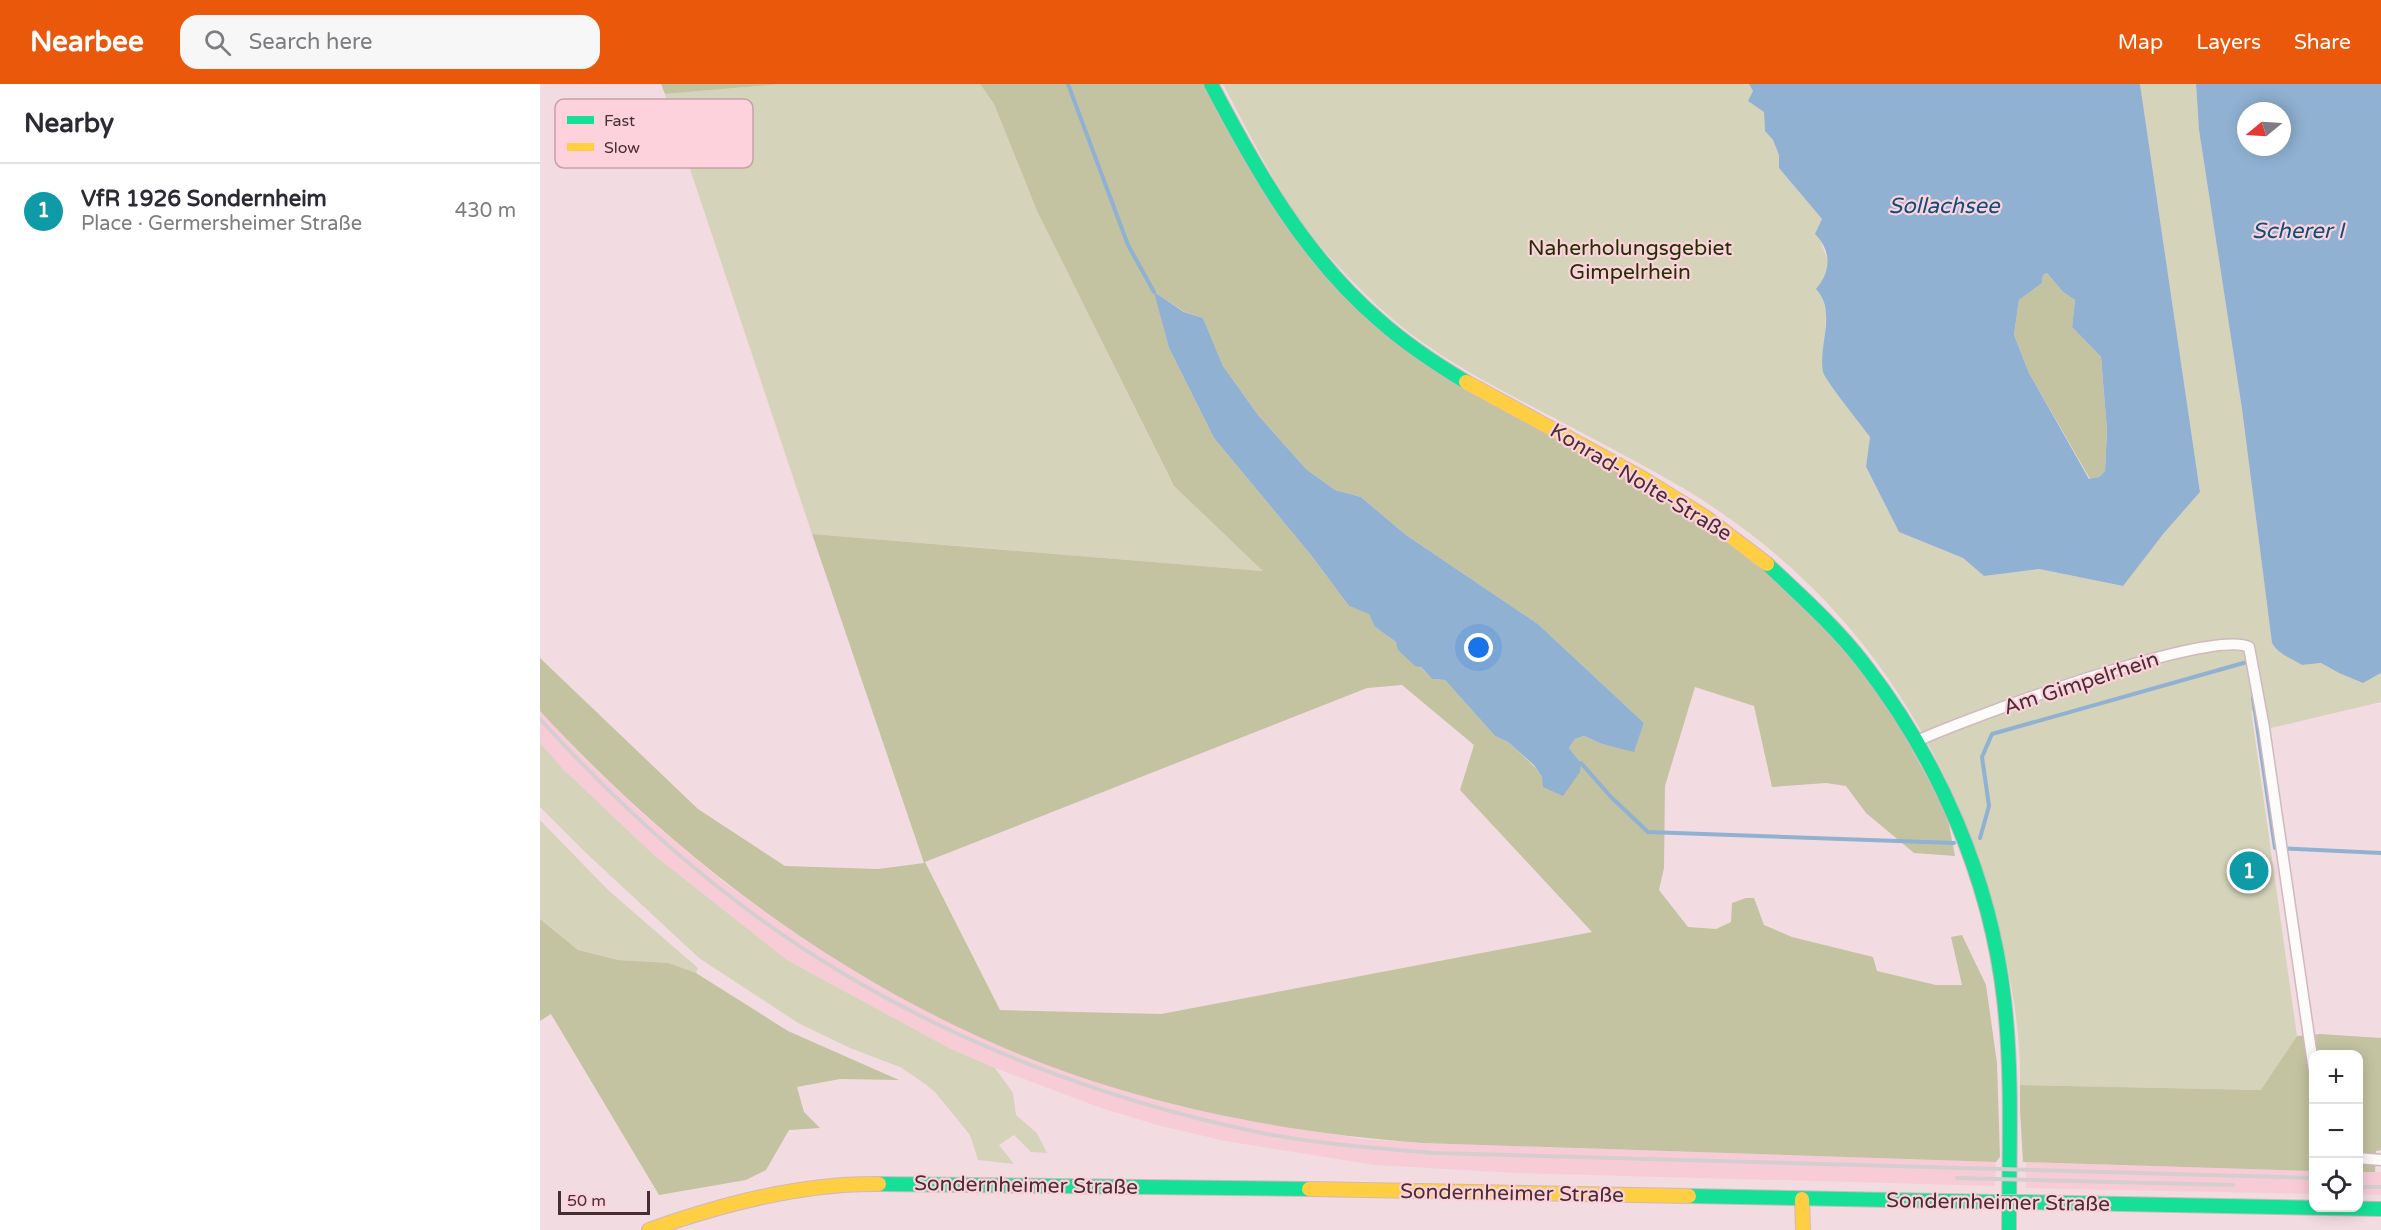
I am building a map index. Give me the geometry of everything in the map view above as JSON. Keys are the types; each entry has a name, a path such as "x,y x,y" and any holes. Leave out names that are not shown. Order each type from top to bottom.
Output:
{"main road":[{"name":"Konrad-Nolte-Straße","path":"1211,84 1274,200 1325,268 1356,300 1399,337 1457,377 1688,505 1747,546 1803,595 1849,643 1888,696 1917,741 1953,812 1980,887 1996,951 2004,993 2010,1073 2009,1230"},
{"name":"Sondernheimer Straße","path":"649,1230 735,1202 820,1188 867,1184 1176,1186 2381,1209"},
{"path":"1802,1198 1803,1230"}],"street":[{"name":"Am Gimpelrhein","path":"1917,741 1997,710 2126,666 2201,648 2234,644 2249,647 2264,728 2310,1050"},
{"path":"2363,1158 2381,1160"}],"shaded area":[{"path":"540,711 581,755 645,816 721,880 791,930 869,980 977,1036 1033,1060 1105,1085 1239,1119 1362,1139 1996,1162 1995,1186 1515,1173 1374,1165 1225,1141 1157,1125 1101,1108 949,1048 787,960 654,855 563,769 540,743"},
{"path":"2026,1162 2309,1171 2309,1194 2026,1188"},
{"path":"2363,1172 2381,1172 2381,1195 2363,1194"}],"green space":[{"path":"661,84 781,84 665,94"},
{"path":"781,84 980,84 994,104 1037,211 1174,486 1264,571 812,534 690,168 753,168 753,99 667,99 665,94"},
{"path":"980,84 1205,84 1346,298 1688,511 1799,599 1884,698 1947,814 1955,856 1914,853 1866,813 1846,786 1826,783 1772,787 1754,706 1695,687 1665,786 1664,868 1659,890 1688,927 1716,929 1731,922 1732,903 1754,898 1764,925 1792,937 1873,957 1877,971 1936,985 1962,985 1951,937 1962,935 1986,985 1997,1063 2000,1157 1996,1162 1423,1143 1366,1138 1309,1131 1195,1109 1084,1078 1030,1059 915,1005 856,972 798,935 742,895 637,807 540,711 540,658 698,809 785,866 878,869 924,863 812,534 1263,571 1174,486 1037,211 994,104","holes":["1155,293 1185,312 1203,318 1223,366 1258,415 1306,469 1335,490 1361,497 1406,535 1538,624 1644,723 1634,751 1602,744 1584,736 1575,739 1569,748 1581,763 1542,777 1534,766 1508,742 1495,736 1445,680 1432,679 1396,642 1375,627 1370,614 1349,606 1311,555 1214,438 1169,348","1402,685 1474,745 1460,790 1592,932 1161,1014 1000,1010 925,862 1367,688"]},
{"name":"Naherholungsgebiet Gimpelrhein","path":"1223,84 1749,84 1764,112 1765,131 1773,140 1779,155 1779,168 1822,219 1820,239 1829,264 1822,296 1826,312 1823,373 1870,437 1866,468 1899,532 1963,558 1984,576 2039,569 2122,586 2200,492 2140,84 2196,84 2199,130 2242,409 2272,643 2282,654 2302,665 2321,663 2363,683 2381,673 2381,702 2271,728 2251,710 2297,1036 2262,1090 2020,1085 2020,1060 2012,988 1989,893 1967,829 1941,770 1911,713 1875,660 1835,612 1790,566 1739,525 1662,476 1463,369 1412,335 1381,309 1340,268 1302,223 1273,178"},
{"path":"2047,273 2063,292 2075,300 2072,327 2101,357 2107,431 2105,471 2099,477 2090,479 2029,373 2014,335 2019,300 2042,283 2043,275"},
{"path":"540,743 563,769 654,855 787,960 949,1048 995,1068 1013,1093 1016,1115 1037,1133 1047,1153 1031,1152 1014,1135 999,1145 1014,1164 978,1160 970,1135 935,1092 921,1081 900,1067 850,1048 798,1023 699,958 540,807"},
{"path":"540,820 608,890 698,968 696,973 669,963 618,960 578,950 540,919"},
{"path":"540,919 578,950 618,960 669,963 696,973 788,1031 899,1080 840,1079 797,1087 804,1112 820,1128 789,1130 766,1170 746,1180 659,1195 551,1014 540,1021"},
{"path":"2320,1034 2381,1038 2381,1150 2376,1151 2375,1172 2363,1172 2363,1050 2309,1050 2309,1171 2023,1162 2020,1085 2261,1090 2297,1036"}],"water":[{"name":"Sollachsee","path":"1749,84 2140,84 2200,492 2164,533 2123,586 2039,569 1984,576 1963,558 1899,532 1866,467 1870,437 1823,372 1826,318 1822,298 1816,289 1825,276 1828,262 1824,247 1815,234 1822,219 1779,168 1779,155 1773,140 1765,131 1764,112 1748,101 1753,91","holes":["2047,273 2063,292 2075,300 2072,327 2101,357 2107,431 2105,471 2099,477 2089,479 2029,373 2014,335 2019,300 2042,283 2043,275"]},
{"name":"Scherer I","path":"2196,84 2381,84 2381,673 2363,683 2321,663 2302,665 2282,654 2272,643 2242,409 2199,130"},
{"path":"1154,292 1184,312 1203,318 1223,366 1258,415 1306,469 1335,490 1361,497 1406,535 1538,624 1644,723 1634,752 1602,744 1584,736 1575,739 1569,748 1581,763 1580,772 1563,796 1543,787 1542,777 1534,765 1508,742 1495,736 1445,680 1432,679 1421,667 1415,666 1398,650 1396,642 1375,627 1369,614 1349,606 1311,555 1214,438 1169,348"}],"waterway":[{"path":"1068,84 1128,245 1154,292"},
{"path":"1980,838 1989,806 1982,757 1992,734 2247,662 2248,664"},
{"path":"2253,698 2275,848 2381,853"},
{"path":"1581,763 1611,797 1648,832 1954,843"}],"railway":[{"path":"540,719 601,783 666,844 770,926 859,983 912,1012 1024,1062 1139,1102 1198,1118 1301,1140 1435,1153 2309,1178"},
{"path":"1957,1178 2233,1185"},
{"path":"2363,1187 2381,1187"}],"traffic: fast":[{"path":"1211,84 1264,180 1305,241 1328,269 1353,296 1390,329 1466,382"},
{"path":"1767,564 1842,638 1892,702 1938,781 1973,865 1987,909 1997,954 2007,1028 2010,1114 2009,1230"},
{"path":"879,1184 1309,1189"},
{"path":"1689,1196 1995,1202"},
{"path":"1995,1202 2025,1202"},
{"path":"2025,1202 2381,1209"}],"traffic: slow":[{"path":"1466,382 1642,478 1705,517 1767,564"},
{"path":"649,1230 733,1204 791,1191 879,1184"},
{"path":"1309,1189 1689,1196"},
{"path":"1802,1199 1803,1230"}],"place":[{"name":"VfR 1926 Sondernheim","path":"2249,871"}]}
